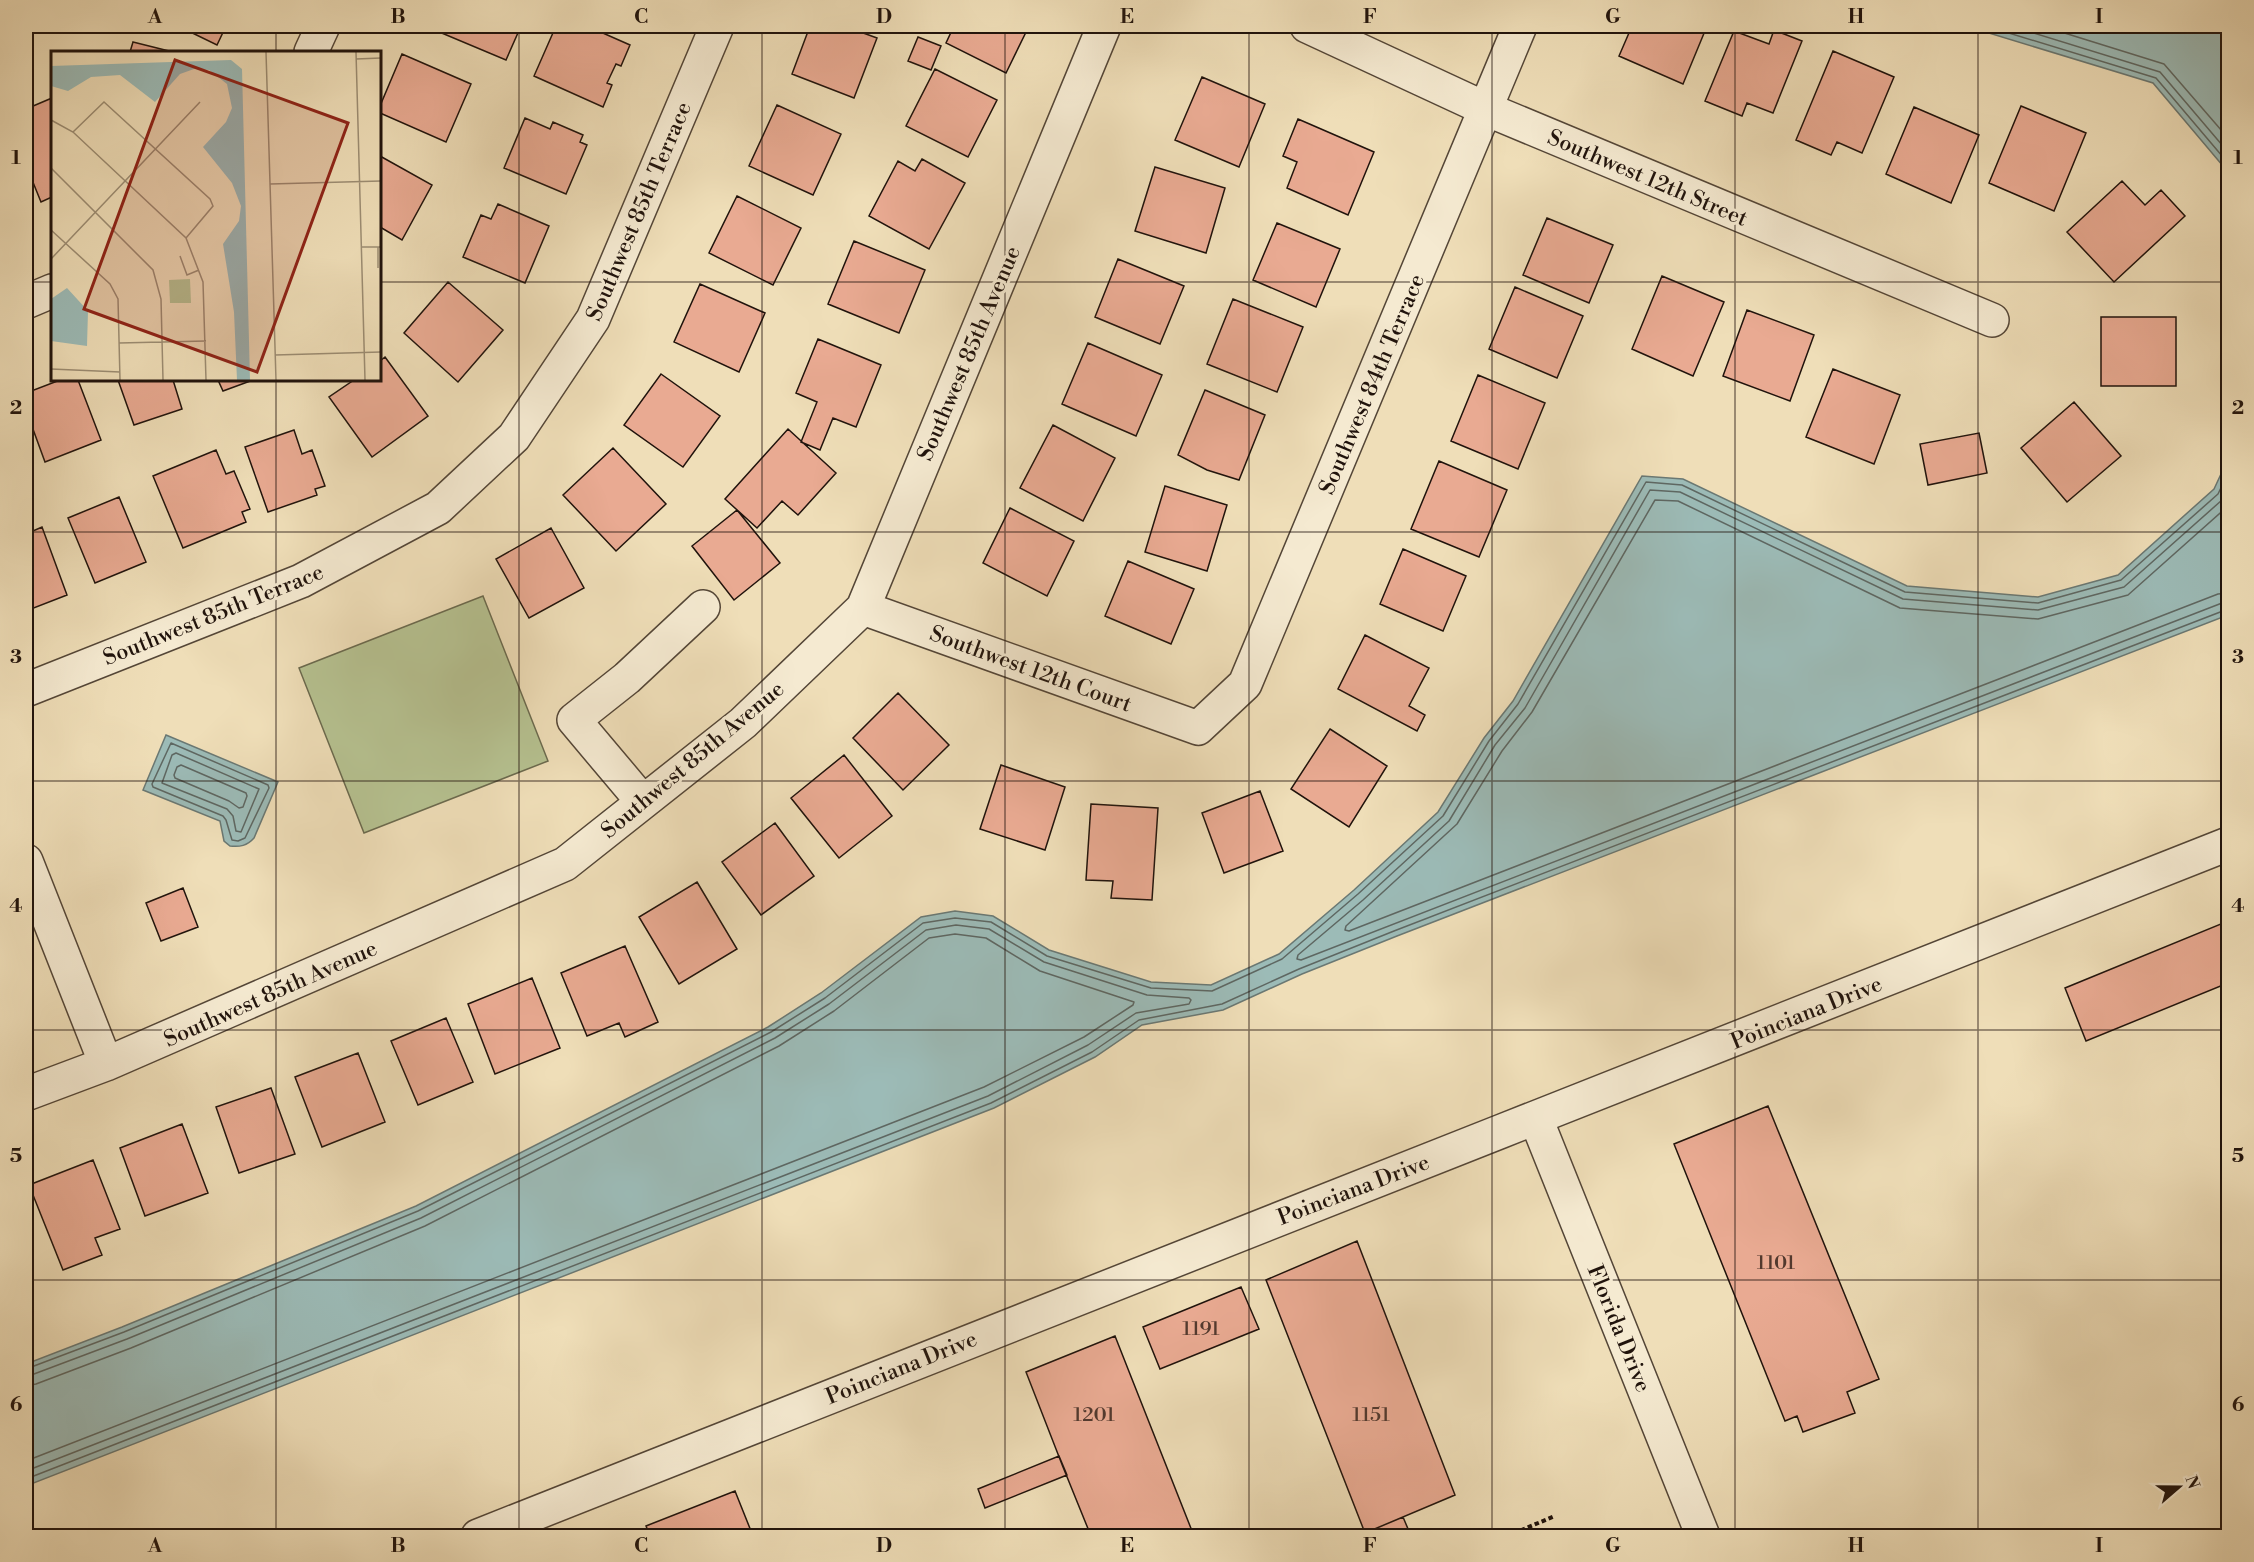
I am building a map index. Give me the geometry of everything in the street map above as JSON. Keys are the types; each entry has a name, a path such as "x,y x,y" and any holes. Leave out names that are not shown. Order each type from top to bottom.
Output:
{"street":[{"path":"311,51 322,26"},
{"name":"Southwest 85th Terrace","path":"26,690 301,581 438,508 514,436 593,319 717,26"},
{"name":"Southwest 85th Avenue","path":"26,1094 106,1064 565,864 743,723 862,608 1104,26"},
{"name":"Southwest 12th Street","path":"1307,26 1486,110 1992,320"},
{"name":"Southwest 84th Terrace","path":"1198,728 1245,684 1520,26"},
{"path":"26,302 51,291"},
{"path":"643,802 574,720 627,678 703,607"},
{"name":"Southwest 12th Court","path":"862,608 1198,728"},
{"name":"Poinciana Drive","path":"478,1536 1416,1163 1536,1119 2229,844"},
{"path":"26,861 106,1064"},
{"name":"Florida Drive","path":"1536,1119 1703,1536"}],"path":[{"path":"1507,1536 1555,1516"}],"green space":[{"path":"483,596 548,761 364,833 299,668"}],"water":[{"path":"1966,26 2228,26 2228,172 2153,83"},
{"path":"2228,459 2228,615 1397,936 1302,974 1223,1010 1142,1025 1095,1057 994,1108 26,1486 26,1364 416,1206 768,1027 821,993 921,917 955,911 993,916 1049,950 1151,982 1211,985 1279,954 1354,890 1438,812 1484,738 1513,701 1642,476 1683,479 1907,586 2038,597 2118,575 2214,489"},
{"path":"166,735 278,782 254,838 249,843 230,846 224,841 220,821 143,790"}],"building":[{"path":"178,26 226,26 217,45"},
{"path":"425,26 521,26 506,60"},
{"path":"556,26 587,26 630,45 621,66 616,64 607,83 612,85 603,107 534,76"},
{"path":"810,26 844,26 877,38 854,98 792,74"},
{"path":"954,26 1029,26 1006,73 946,43"},
{"path":"1632,26 1707,26 1683,84 1619,56"},
{"path":"1774,30 1802,41 1773,113 1747,103 1742,116 1705,101 1734,31 1769,44"},
{"path":"918,37 941,46 931,70 908,61"},
{"path":"133,42 169,51 130,51"},
{"path":"1833,51 1894,77 1862,153 1837,142 1831,155 1796,140"},
{"path":"402,54 471,84 446,142 381,113 381,104"},
{"path":"935,69 997,100 968,157 906,126"},
{"path":"1202,77 1265,104 1239,167 1175,140"},
{"path":"51,98 51,197 41,202 26,165 26,109"},
{"path":"777,105 841,134 813,195 749,166"},
{"path":"2021,106 2086,133 2054,211 1989,183"},
{"path":"1914,107 1979,135 1951,203 1886,174"},
{"path":"525,118 550,129 553,122 583,135 580,142 587,145 566,194 504,168"},
{"path":"1298,119 1374,152 1348,215 1287,188 1297,162 1283,156"},
{"path":"381,157 432,185 402,240 381,228"},
{"path":"922,159 965,183 929,249 869,216 898,161 915,171"},
{"path":"1155,167 1225,188 1206,253 1135,231"},
{"path":"2122,181 2145,205 2161,190 2185,216 2114,282 2067,232"},
{"path":"737,196 801,228 773,285 709,253"},
{"path":"498,204 549,226 525,283 463,257 481,215 491,219"},
{"path":"1547,218 1613,245 1589,303 1523,275"},
{"path":"1277,223 1340,249 1316,307 1253,280"},
{"path":"854,241 925,270 899,333 828,304"},
{"path":"1118,259 1184,286 1160,344 1095,317"},
{"path":"1662,276 1724,302 1693,376 1632,349"},
{"path":"448,282 503,330 458,382 404,333"},
{"path":"700,284 765,313 739,372 674,342"},
{"path":"1515,287 1583,316 1557,378 1489,349"},
{"path":"1233,299 1303,327 1277,392 1207,364"},
{"path":"1747,310 1814,335 1790,401 1723,376"},
{"path":"2101,317 2176,317 2176,386 2101,386"},
{"path":"818,339 881,365 856,427 833,418 820,450 801,442 817,402 796,393"},
{"path":"1088,343 1162,375 1136,436 1062,404"},
{"path":"385,357 428,416 372,457 329,397 353,381 381,381 381,360"},
{"path":"1833,369 1900,395 1874,464 1806,437"},
{"path":"661,374 720,416 683,467 624,425"},
{"path":"1478,375 1545,403 1518,469 1451,441"},
{"path":"57,381 78,381 101,440 45,462 26,410 26,393"},
{"path":"118,381 173,381 182,409 134,425"},
{"path":"218,381 250,381 223,391"},
{"path":"1205,390 1265,415 1239,480 1207,470 1178,455"},
{"path":"2074,402 2121,456 2067,502 2021,448"},
{"path":"1053,425 1115,458 1083,521 1020,488"},
{"path":"788,429 836,473 798,515 782,501 757,528 725,499"},
{"path":"294,430 302,454 312,450 325,486 315,489 317,495 268,512 245,447"},
{"path":"1979,433 1987,473 1928,485 1920,444"},
{"path":"613,448 666,504 616,551 563,495"},
{"path":"216,450 226,474 234,471 250,509 242,512 246,522 183,548 153,476"},
{"path":"1439,461 1507,490 1479,557 1411,529"},
{"path":"1165,486 1227,505 1207,571 1145,552"},
{"path":"119,497 146,562 95,583 68,518"},
{"path":"1010,508 1074,541 1047,596 983,563"},
{"path":"737,510 780,563 734,600 692,546"},
{"path":"42,527 67,595 26,611 26,534"},
{"path":"551,528 584,588 529,618 496,559"},
{"path":"1403,549 1466,576 1443,631 1380,604"},
{"path":"1128,561 1194,589 1171,644 1105,616"},
{"path":"1365,635 1429,668 1409,706 1425,715 1417,731 1338,689"},
{"path":"898,693 949,745 903,790 853,738"},
{"path":"1330,729 1387,766 1349,827 1291,789"},
{"path":"844,755 892,816 839,858 791,798"},
{"path":"1001,765 1065,787 1045,850 980,829"},
{"path":"1260,791 1283,851 1224,873 1202,813"},
{"path":"1091,804 1158,808 1152,900 1111,898 1113,881 1086,880"},
{"path":"775,823 814,876 761,915 722,862"},
{"path":"697,882 737,949 679,984 639,917"},
{"path":"183,888 198,927 161,941 146,903"},
{"path":"2228,921 2228,983 2086,1041 2065,988"},
{"path":"625,946 658,1022 625,1037 619,1023 587,1036 561,973"},
{"path":"532,978 560,1048 495,1074 468,1004"},
{"path":"446,1018 473,1082 418,1105 391,1041"},
{"path":"358,1053 385,1122 322,1147 295,1077"},
{"path":"271,1088 295,1154 239,1173 216,1107"},
{"path":"1768,1106 1879,1379 1847,1392 1855,1413 1803,1432 1797,1416 1785,1421 1674,1144"},
{"path":"182,1124 208,1193 145,1216 120,1148"},
{"path":"93,1160 120,1229 95,1238 102,1255 63,1270 29,1185"},
{"path":"1357,1241 1455,1495 1365,1533 1266,1280"},
{"path":"1241,1287 1259,1329 1160,1369 1143,1327"},
{"path":"1115,1336 1194,1536 1091,1536 1063,1467 1026,1372"},
{"path":"1059,1456 1067,1475 985,1508 978,1489"},
{"path":"735,1491 753,1536 650,1536 646,1526"},
{"path":"1403,1517 1411,1536 1356,1536 1365,1533"}]}
